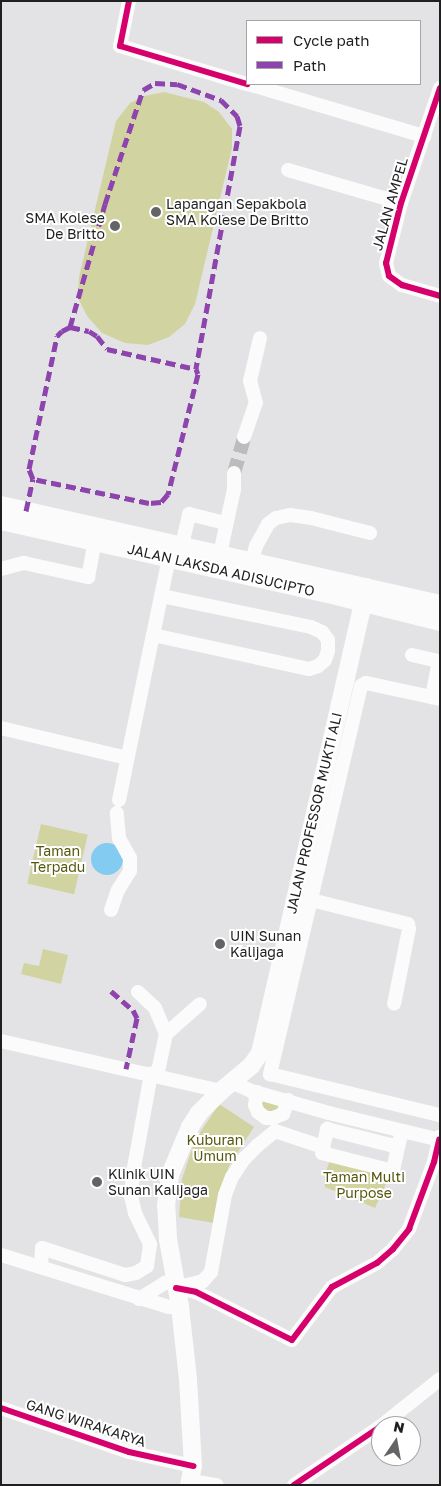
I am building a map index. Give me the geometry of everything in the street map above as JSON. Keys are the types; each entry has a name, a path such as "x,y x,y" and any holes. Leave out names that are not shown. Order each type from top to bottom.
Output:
{"main road":[{"name":"JALAN LAKSDA ADISUCIPTO","path":"1,505 95,542 365,595 440,604"},
{"name":"JALAN LAKSDA ADISUCIPTO","path":"1,521 43,523 182,545 252,561 365,595 440,622"},
{"name":"JALAN PROFESSOR MUKTI ALI","path":"191,1477 191,1424 180,1306 168,1238 166,1205 170,1175 190,1127 199,1113 226,1086 251,1066 260,1053 365,595"}],"street":[{"path":"129,1 120,46 246,83"},
{"path":"251,85 424,136"},
{"name":"JALAN AMPEL","path":"440,88 401,204 386,262 389,276 402,285 440,296"},
{"path":"288,170 401,204"},
{"path":"244,437 256,403 250,381 260,338"},
{"path":"220,554 234,490 234,473"},
{"path":"182,545 189,514 226,523"},
{"path":"252,561 256,546 268,524 276,518 290,515 311,518 370,533"},
{"path":"1,569 24,563 88,577 95,542"},
{"path":"111,910 118,890 130,871 130,858 119,838 118,807 169,558"},
{"path":"153,635 309,669 318,666 325,660 328,651 328,640 322,632 311,627 161,596"},
{"path":"412,655 439,661 436,698 363,684 270,1074 440,1114"},
{"path":"1,728 127,758"},
{"path":"318,796 335,801"},
{"path":"312,900 408,924 410,929 394,1004"},
{"path":"138,992 155,1008 166,1034"},
{"path":"41,1267 42,1248 125,1275 136,1273 147,1266 150,1244 135,1213 131,1196 132,1173 154,1075 166,1034 200,1004"},
{"path":"1,1041 154,1075 257,1092 335,1114 440,1139 434,1162 409,1229 393,1249 377,1263 332,1287 292,1340 196,1292 176,1285 165,1283 140,1299"},
{"path":"335,1114 341,1091"},
{"path":"257,1092 254,1102 258,1112 274,1125 323,1147"},
{"path":"176,1285 203,1281 211,1272 225,1195 232,1177 245,1158 283,1114 288,1100"},
{"path":"398,1147 328,1129 323,1153 393,1171 402,1131"},
{"path":"1,1255 140,1299 169,1307 180,1306"},
{"path":"394,1416 440,1379"},
{"name":"GANG WIRAKARYA","path":"1,1408 129,1452 191,1477 217,1485"},
{"path":"294,1485 371,1433"}],"green space":[{"name":"Lapangan Sepakbola SMA Kolese De Britto","path":"164,92 204,102 219,112 232,129 232,148 195,304 185,324 169,337 148,345 125,343 102,333 87,316 78,298 79,277 116,121 130,103 144,96"},
{"name":"Taman Terpadu","path":"41,824 88,835 74,894 27,883"},
{"path":"43,949 68,955 61,984 21,974 24,963 39,966"},
{"path":"255,1096 288,1104 267,1118"},
{"name":"Kuburan Umum","path":"219,1104 254,1127 229,1166 214,1223 179,1217 182,1179 195,1140"},
{"name":"Taman Multi Purpose","path":"331,1157 391,1173 375,1208 325,1187 324,1177"}],"water":[{"path":"107,843 119,847 123,859 119,871 107,875 95,871 91,859 95,847"}],"tunnel":[{"path":"234,473 244,437"}],"marked path":[{"path":"70,327 105,204 143,90 155,83 177,84 221,100 237,116 240,126 196,369"},
{"path":"26,511 33,479 29,469 57,336 62,331 70,327 89,331 97,336 107,349 196,369 198,374 168,494 161,502 149,503 33,479"},
{"path":"111,991 133,1010 137,1018 126,1069"}],"cycle path":[{"path":"129,1 120,46 246,84"},
{"path":"440,88 401,203 386,263 389,276 402,285 440,296"},
{"path":"176,1288 196,1292 292,1340 332,1287 377,1263 393,1249 409,1229 434,1162 439,1140"},
{"path":"1,1408 129,1452 193,1466"},
{"path":"294,1485 371,1433"}],"place":[{"name":"Lapangan Sepakbola SMA Kolese De Britto","path":"156,212"},
{"name":"SMA Kolese De Britto","path":"115,226"},
{"name":"UIN Sunan Kalijaga","path":"220,944"},
{"name":"Klinik UIN Sunan Kalijaga","path":"97,1182"}]}
